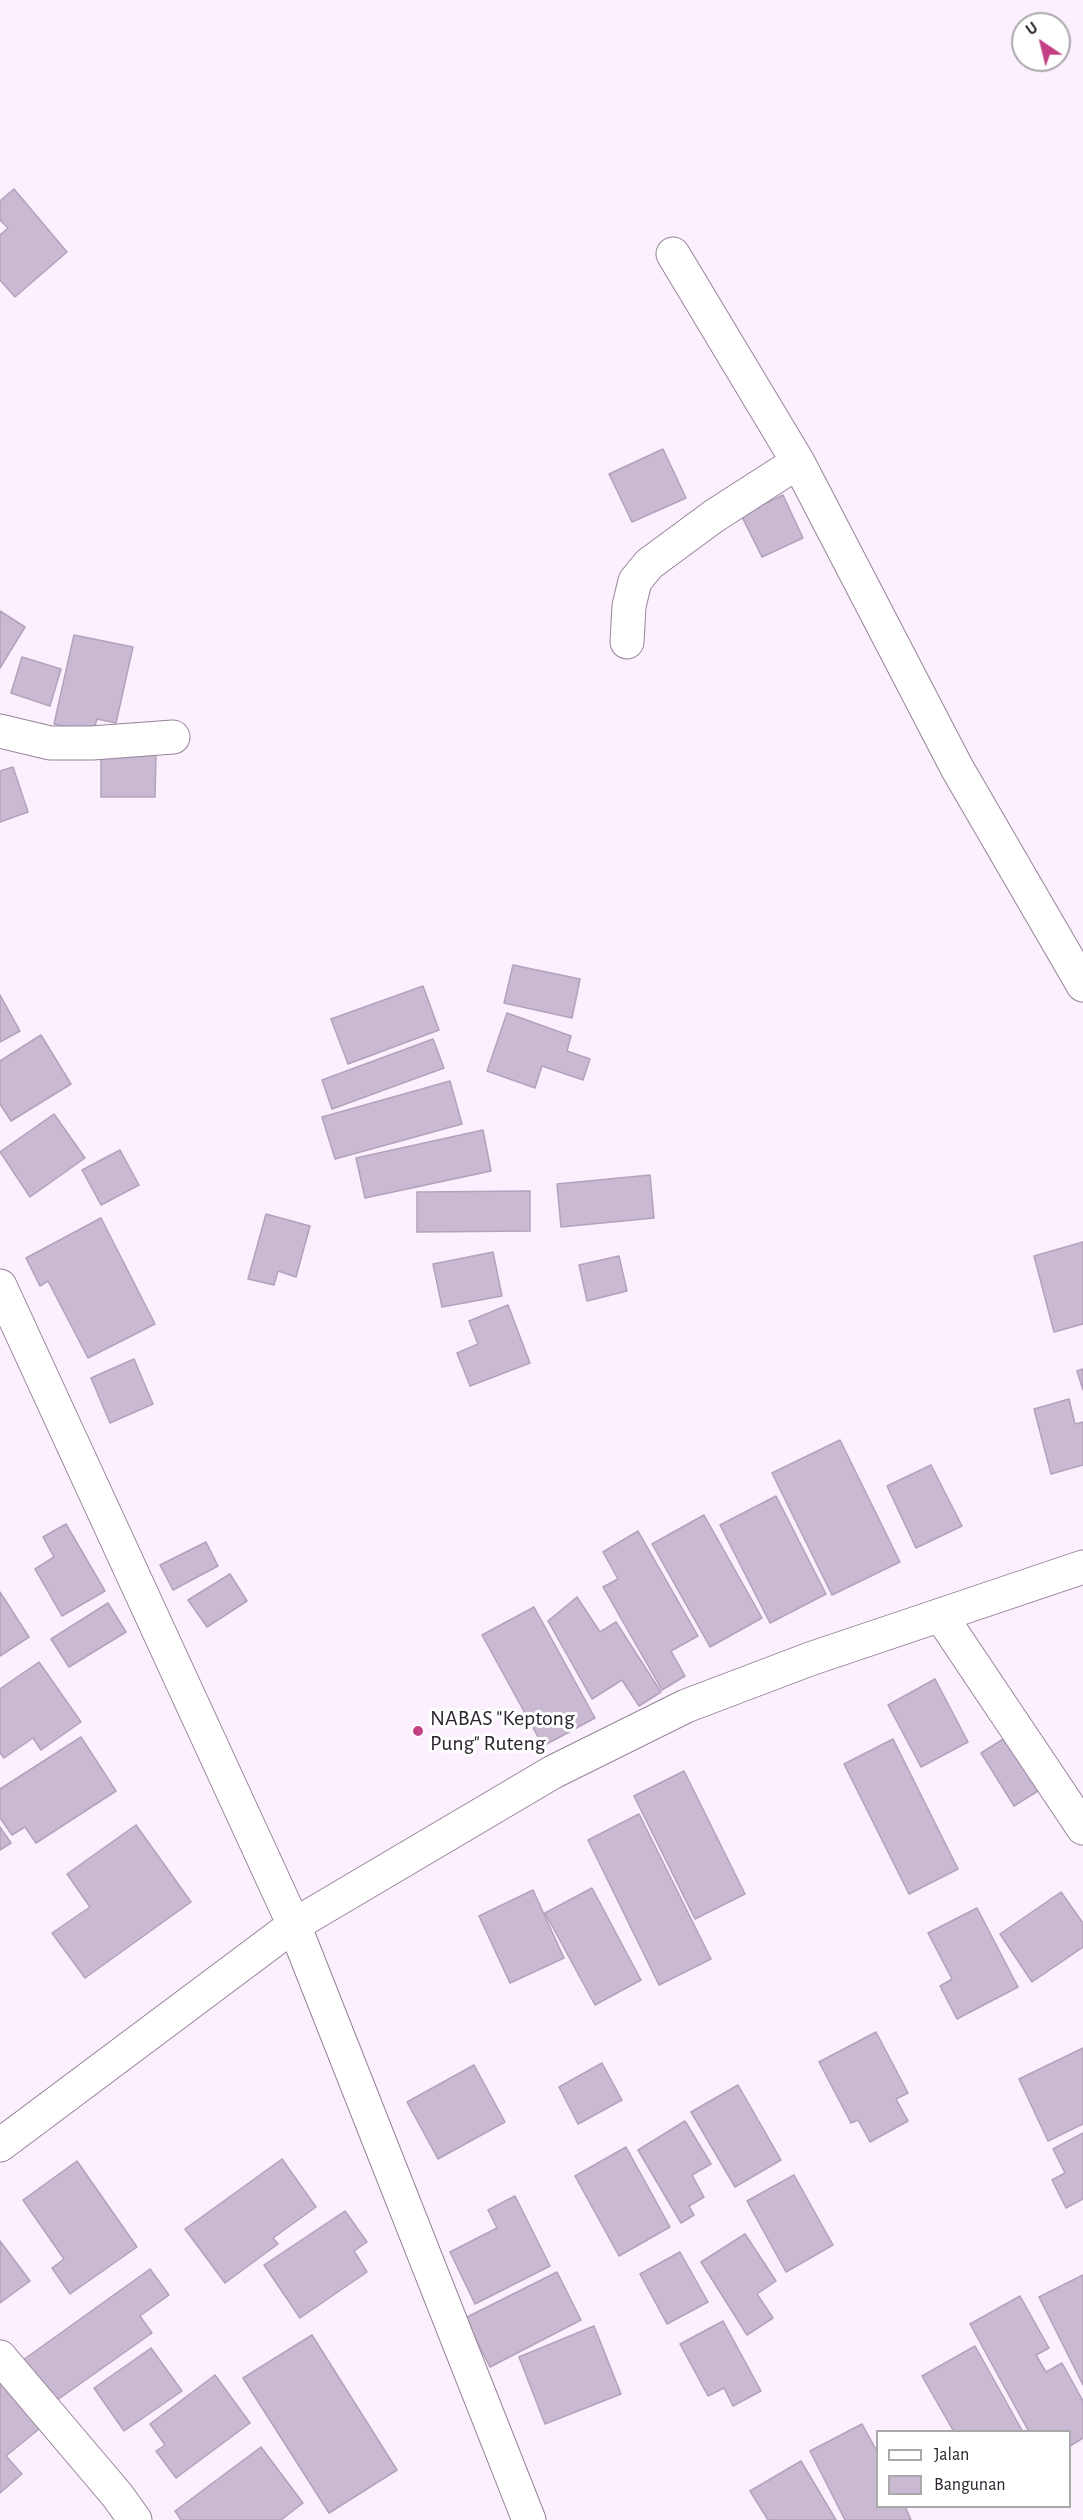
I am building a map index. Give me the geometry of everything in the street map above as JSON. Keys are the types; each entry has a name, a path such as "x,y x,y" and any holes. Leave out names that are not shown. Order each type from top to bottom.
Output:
{"street":[{"path":"673,254 798,462 957,768 1083,985"},
{"path":"627,642 629,606 635,581 649,564 714,516 798,462"},
{"path":"0,731 50,743 92,743 173,737"},
{"path":"0,1286 294,1926 529,2520"},
{"path":"0,2145 294,1926 552,1772 686,1706 810,1659 1083,1567"},
{"path":"941,1616 1083,1828"},
{"path":"0,2357 135,2520"}],"building":[{"path":"14,189 67,252 15,297 0,280 0,235 8,228 0,220 0,201"},
{"path":"663,449 686,498 632,522 609,474"},
{"path":"783,495 803,538 762,557 741,515"},
{"path":"0,611 25,627 0,668"},
{"path":"74,635 133,647 116,723 97,719 93,733 54,724"},
{"path":"22,657 61,669 50,706 11,693"},
{"path":"156,753 155,797 101,797 101,754"},
{"path":"13,767 28,812 0,822 0,771"},
{"path":"513,965 580,979 572,1018 504,1003"},
{"path":"423,986 439,1030 348,1064 331,1019"},
{"path":"0,995 20,1031 0,1042"},
{"path":"507,1013 571,1036 567,1051 590,1059 583,1080 542,1066 535,1088 487,1071"},
{"path":"41,1035 71,1084 11,1121 0,1104 0,1061"},
{"path":"433,1039 444,1068 332,1109 322,1080"},
{"path":"450,1081 462,1124 335,1159 322,1117"},
{"path":"54,1114 85,1158 30,1197 0,1152"},
{"path":"483,1130 491,1171 365,1198 356,1158"},
{"path":"120,1150 139,1185 101,1205 82,1170"},
{"path":"650,1175 654,1218 561,1227 557,1184"},
{"path":"530,1191 530,1231 417,1232 417,1192"},
{"path":"266,1214 310,1226 296,1277 278,1271 274,1285 248,1279"},
{"path":"101,1218 155,1324 88,1358 48,1281 40,1286 26,1258"},
{"path":"1083,1242 1083,1324 1054,1332 1034,1256"},
{"path":"493,1252 502,1296 442,1307 433,1264"},
{"path":"619,1256 627,1291 587,1301 579,1265"},
{"path":"508,1305 530,1363 470,1386 457,1353 478,1344 469,1321"},
{"path":"134,1359 153,1404 110,1423 91,1378"},
{"path":"1083,1369 1083,1390 1077,1371"},
{"path":"1069,1399 1075,1424 1083,1422 1083,1465 1051,1474 1034,1409"},
{"path":"840,1440 900,1562 832,1595 772,1473"},
{"path":"931,1465 962,1526 916,1548 887,1486"},
{"path":"776,1496 826,1594 770,1623 720,1525"},
{"path":"704,1515 762,1618 710,1647 652,1544"},
{"path":"66,1524 105,1591 62,1616 35,1569 54,1557 43,1537"},
{"path":"638,1531 698,1636 671,1651 685,1676 662,1690 603,1587 618,1579 603,1552"},
{"path":"206,1542 218,1566 173,1590 160,1565"},
{"path":"230,1574 247,1601 207,1627 188,1600"},
{"path":"0,1592 29,1637 0,1656"},
{"path":"577,1597 600,1632 616,1622 661,1692 639,1706 622,1680 592,1699 548,1621"},
{"path":"108,1603 126,1632 69,1667 51,1639"},
{"path":"534,1607 595,1718 543,1746 482,1635"},
{"path":"39,1662 81,1722 41,1750 33,1738 4,1758 0,1753 0,1689"},
{"path":"935,1679 968,1742 921,1767 888,1705"},
{"path":"1016,1731 1049,1784 1014,1806 981,1753"},
{"path":"81,1737 116,1791 36,1843 25,1827 12,1835 0,1818 0,1789"},
{"path":"893,1739 958,1869 909,1894 844,1764"},
{"path":"684,1771 745,1894 695,1919 634,1796"},
{"path":"639,1814 711,1959 659,1985 588,1840"},
{"path":"136,1825 191,1902 85,1978 52,1933 90,1907 67,1874"},
{"path":"0,1827 11,1843 0,1850"},
{"path":"592,1888 641,1980 595,2005 545,1913"},
{"path":"533,1890 564,1958 510,1983 479,1916"},
{"path":"1061,1892 1083,1923 1083,1947 1032,1982 1000,1934"},
{"path":"977,1908 1018,1987 957,2019 940,1986 952,1979 928,1933"},
{"path":"876,2032 908,2093 896,2099 908,2121 870,2142 858,2120 851,2123 819,2062"},
{"path":"1083,2048 1083,2124 1048,2141 1019,2079"},
{"path":"602,2063 622,2100 578,2124 559,2087"},
{"path":"474,2065 505,2122 438,2159 407,2102"},
{"path":"738,2085 781,2160 735,2187 691,2112"},
{"path":"685,2121 711,2164 692,2175 704,2197 689,2206 694,2215 681,2223 638,2150"},
{"path":"1083,2133 1083,2199 1066,2208 1052,2180 1065,2173 1053,2149"},
{"path":"626,2147 670,2227 619,2256 575,2176"},
{"path":"282,2159 316,2207 273,2238 278,2244 225,2283 185,2229"},
{"path":"77,2161 137,2247 70,2294 52,2268 64,2259 23,2200"},
{"path":"794,2175 833,2245 786,2272 747,2201"},
{"path":"515,2196 550,2266 475,2304 450,2252 497,2228 488,2210"},
{"path":"345,2211 367,2242 354,2251 367,2272 300,2318 264,2265"},
{"path":"745,2234 776,2281 757,2294 773,2318 747,2335 701,2262"},
{"path":"0,2241 30,2281 0,2303"},
{"path":"680,2252 708,2302 667,2324 640,2274"},
{"path":"150,2269 169,2295 140,2316 152,2333 53,2403 23,2360"},
{"path":"557,2272 581,2320 490,2367 465,2318"},
{"path":"1083,2275 1083,2385 1039,2297"},
{"path":"1020,2296 1049,2348 1036,2355 1046,2372 1062,2363 1083,2401 1083,2438 1071,2445 1071,2430 1028,2430 970,2324"},
{"path":"723,2321 761,2391 733,2406 724,2388 708,2396 680,2344"},
{"path":"594,2326 621,2394 545,2424 519,2357"},
{"path":"312,2335 397,2470 329,2513 243,2378"},
{"path":"975,2346 1022,2430 953,2430 922,2376"},
{"path":"151,2348 182,2391 124,2431 94,2388"},
{"path":"215,2375 250,2423 176,2478 156,2451 165,2445 150,2424"},
{"path":"5,2379 44,2425 6,2456 22,2474 0,2493 0,2383"},
{"path":"862,2424 876,2449 876,2508 906,2508 911,2520 845,2520 810,2451"},
{"path":"261,2447 303,2503 281,2520 181,2520 175,2511"},
{"path":"801,2461 836,2520 768,2520 750,2491"}],"place":[{"name":"NABAS \"Keptong Pung\" Ruteng","path":"418,1731"}]}
